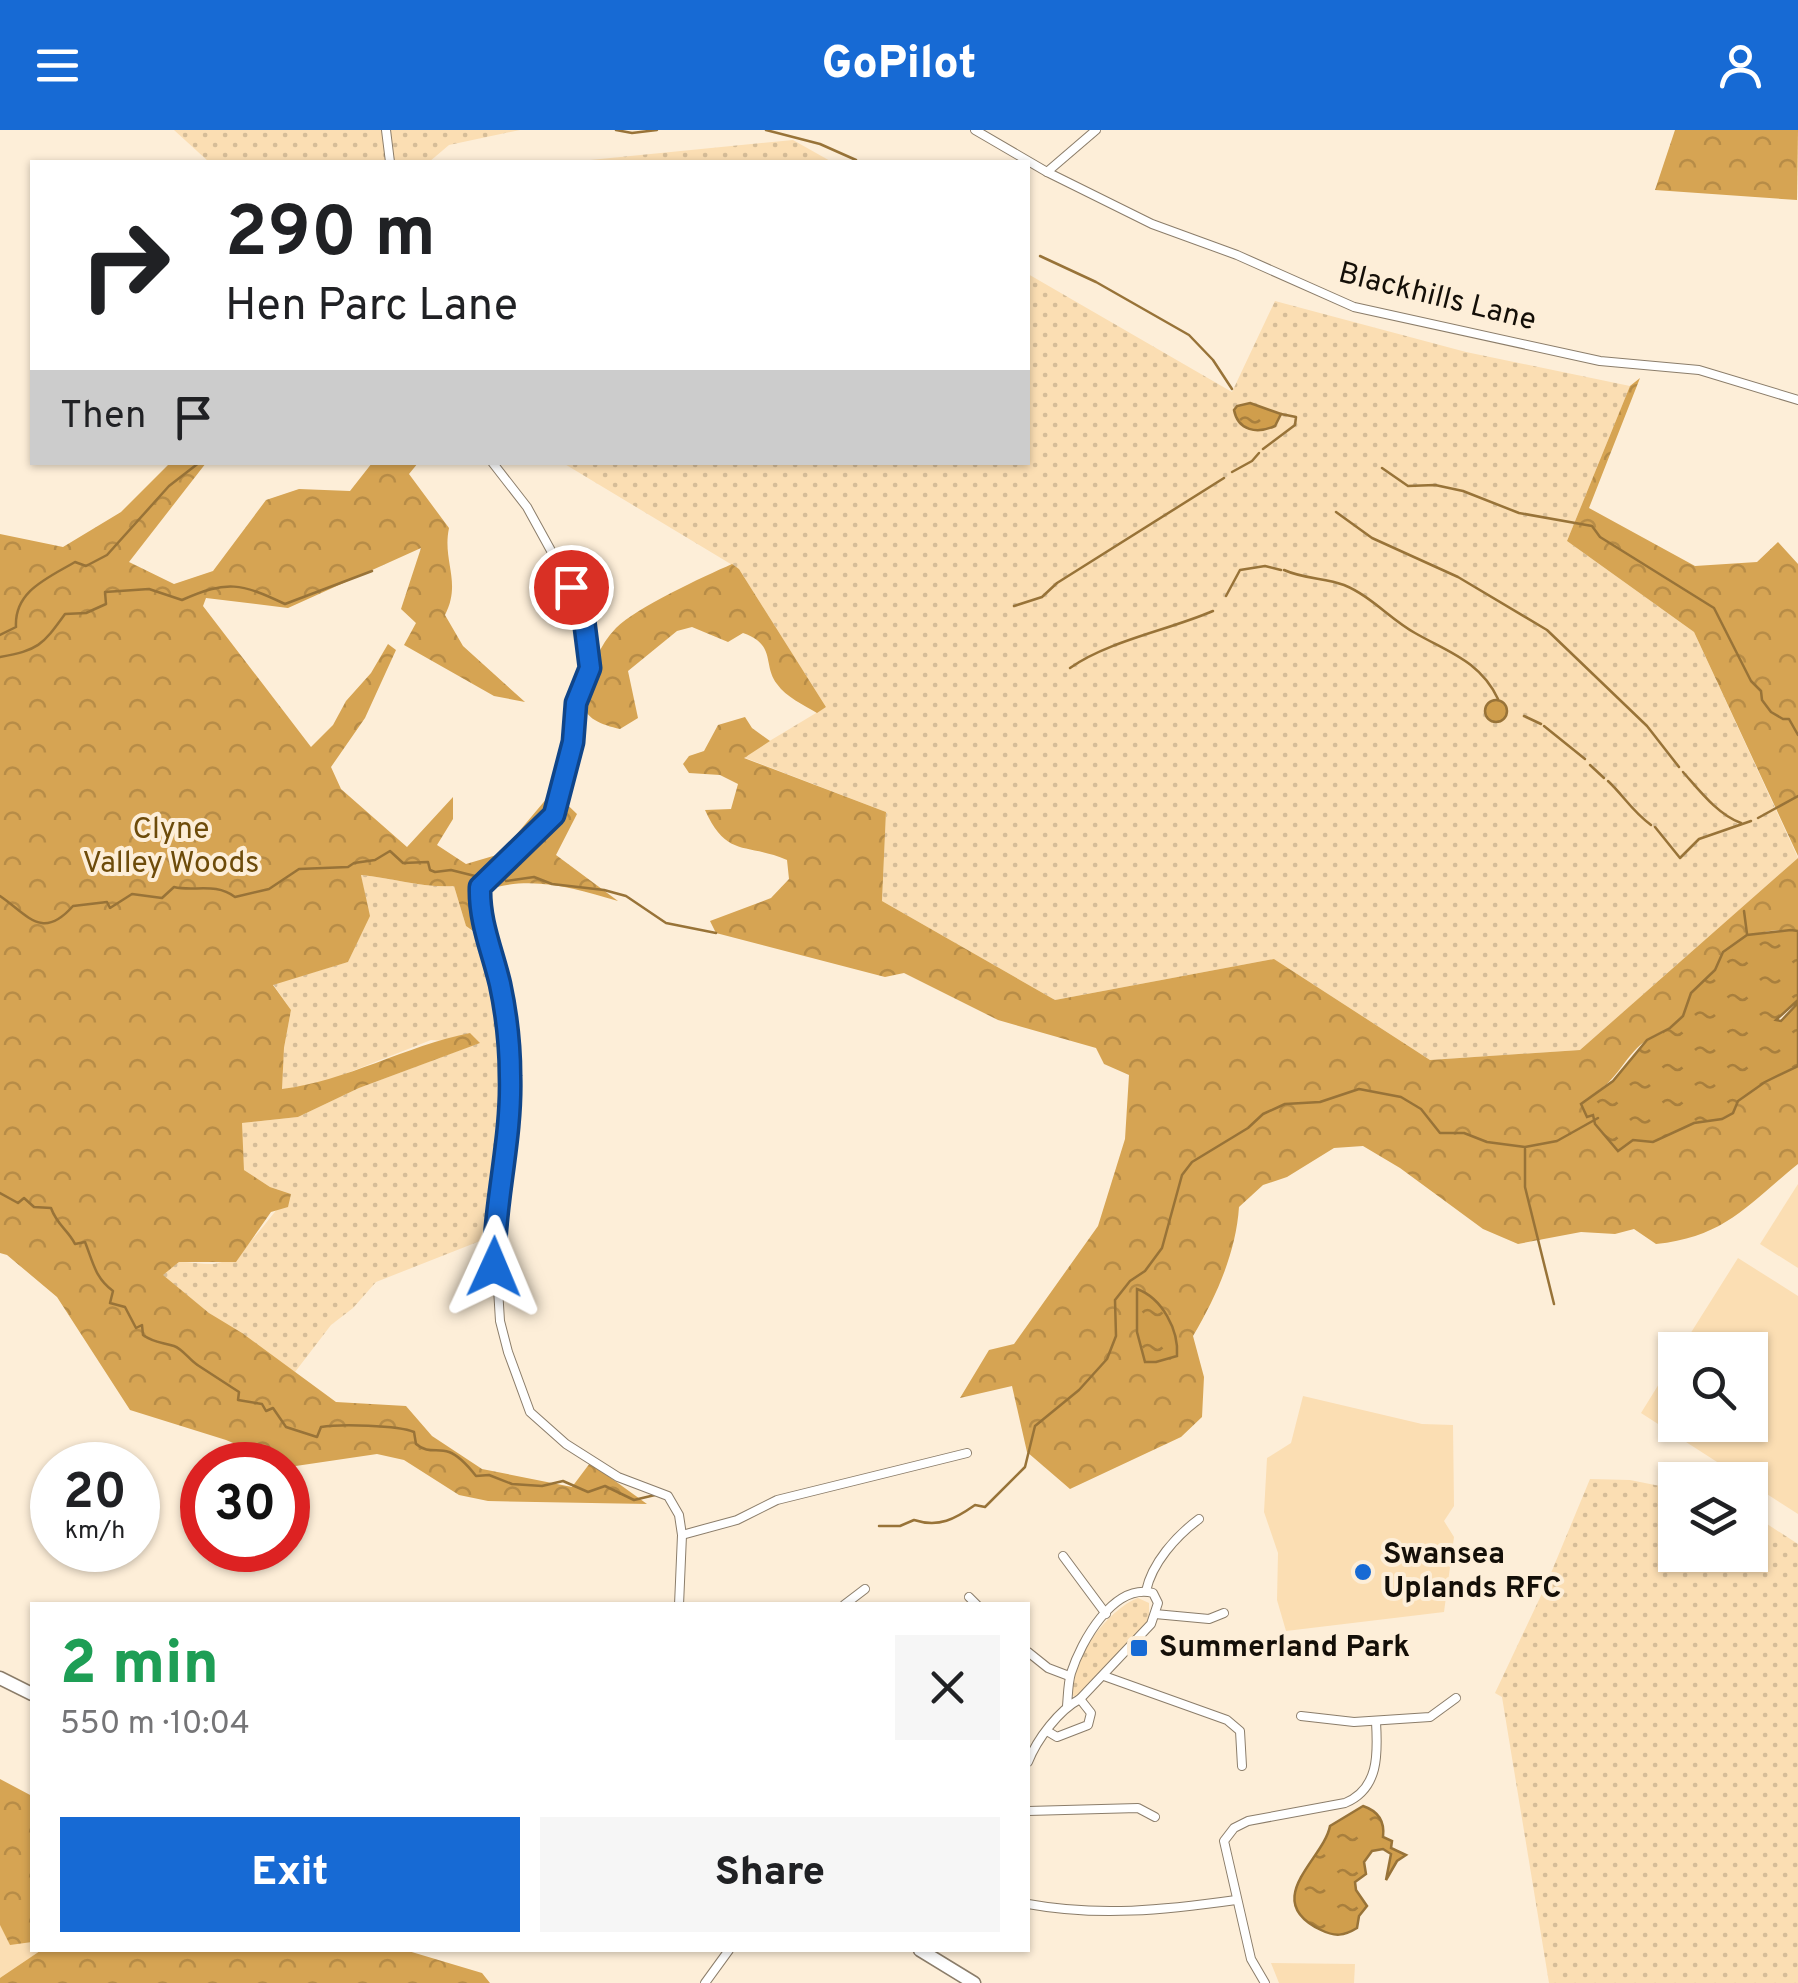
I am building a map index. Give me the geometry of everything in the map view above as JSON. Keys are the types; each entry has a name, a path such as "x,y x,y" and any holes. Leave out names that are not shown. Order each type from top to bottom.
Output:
{"main road":[{"path":"0,1678 30,1693"},
{"path":"928,1952 974,1983"}],"street":[{"path":"386,130 390,160"},
{"name":"Blackhills Lane","path":"975,130 1026,160"},
{"path":"1046,172 1096,130"},
{"name":"Blackhills Lane","path":"1030,163 1152,224 1238,255 1354,307 1600,361 1699,370 1798,400"},
{"path":"494,465 527,508 571,587 583,612 590,659 576,703 573,742 554,815 480,887 480,915 500,986 510,1074 508,1143 494,1223 500,1321 530,1412 566,1444 618,1477 668,1496 680,1515 682,1534 679,1602"},
{"path":"682,1534 737,1520 776,1500 967,1453"},
{"path":"1146,1591 1151,1574 1168,1550 1199,1520"},
{"path":"1063,1556 1106,1614"},
{"path":"850,1602 865,1589"},
{"path":"1030,1759 1067,1706 1080,1700 1151,1624 1156,1597 1146,1591 1123,1597 1106,1614 1070,1676 1067,1706"},
{"path":"969,1598 974,1602"},
{"path":"1155,1614 1208,1619 1224,1613"},
{"path":"1030,1654 1048,1668 1070,1676"},
{"path":"1104,1676 1227,1720 1240,1731 1242,1766"},
{"path":"1301,1716 1376,1722 1430,1717 1456,1698"},
{"path":"1048,1731 1057,1737 1088,1725 1091,1714 1080,1700"},
{"path":"1265,1983 1251,1959 1224,1841 1234,1828 1248,1821 1357,1798 1368,1787 1375,1769 1376,1722"},
{"path":"1030,1812 1138,1808 1156,1817"},
{"path":"1030,1904 1118,1913 1236,1900"},
{"path":"705,1983 728,1952"}],"shaded area":[{"path":"174,130 520,130 449,145 431,160 207,160"},
{"path":"793,140 828,160 590,160"},
{"path":"1030,275 1232,392 1275,301 1466,352 1630,386 1567,541 1694,632 1798,858 1580,1050 1430,1060 1274,959 1055,1000 882,901 886,812 743,757 826,707 739,569 566,465 1030,465"},
{"path":"361,875 454,886 466,926 484,942 499,1002 507,1089 490,1242 480,1241 376,1282 331,1325 295,1372 209,1313 162,1275 179,1262 212,1264 235,1255 291,1194 270,1187 244,1170 241,1123 298,1117 359,1088 479,1043 431,1040 317,1085 281,1090 291,1010 273,984 348,962 369,916"},
{"path":"1798,1184 1798,1268 1760,1244"},
{"path":"1738,1258 1798,1296 1798,1514 1768,1495 1768,1462 1717,1462 1686,1442 1768,1442 1768,1332 1691,1332"},
{"path":"1658,1386 1658,1424 1641,1413"},
{"path":"1303,1396 1422,1424 1453,1425 1454,1506 1444,1521 1454,1537 1444,1612 1286,1631 1277,1600 1278,1553 1264,1512 1267,1458 1291,1443"},
{"path":"1590,1479 1658,1486 1658,1572 1768,1572 1768,1525 1798,1544 1798,1983 1549,1983 1502,1697 1495,1693"},
{"path":"1138,1598 1149,1603 1149,1620 1079,1696 1073,1696 1075,1669 1091,1640 1114,1613"},
{"path":"0,1925 10,1945 30,1942 30,1952 39,1952 0,1978"},
{"path":"1271,1963 1355,1964 1354,1983 1279,1983"}],"green space":[{"path":"1675,130 1798,130 1797,200 1655,190"},
{"path":"1640,378 1589,508 1695,566 1757,562 1778,542 1798,564 1798,856 1694,632 1567,541 1630,386"},
{"name":"Clyne Valley Woods","path":"168,465 204,465 129,562 174,584 213,571 266,500 299,489 350,491 370,465 416,465 409,474 449,528 452,592 445,615 463,646 525,702 494,696 404,645 416,623 401,609 421,548 288,608 206,598 203,606 311,747 333,725 388,644 396,650 365,718 331,767 341,789 407,847 453,797 453,819 437,845 466,864 500,854 553,791 577,814 556,855 618,901 536,883 486,890 485,915 503,951 503,975 492,945 466,926 454,886 361,875 370,916 348,962 273,985 291,1010 282,1089 330,1079 470,1033 480,1043 359,1088 298,1117 242,1123 244,1170 270,1187 291,1194 288,1207 271,1212 236,1262 179,1262 163,1275 209,1313 336,1402 406,1406 432,1436 482,1469 572,1487 590,1463 647,1504 488,1501 459,1495 404,1460 377,1454 310,1464 310,1442 231,1442 130,1410 57,1297 0,1253 0,534 63,547 121,512"},
{"path":"732,564 739,569 826,707 817,713 781,689 765,649 754,638 743,633 728,642 692,627 677,631 628,671 638,718 620,729 592,718 584,707 585,690 601,649 616,628 654,602"},
{"path":"745,717 752,728 770,741 744,758 886,812 882,901 1055,1000 1274,959 1430,1060 1580,1050 1798,858 1798,931 1760,933 1730,950 1692,992 1680,1020 1640,1045 1599,1090 1595,1110 1600,1129 1618,1151 1633,1140 1653,1142 1694,1123 1722,1119 1733,1113 1738,1101 1765,1082 1798,1066 1798,1164 1734,1217 1680,1240 1656,1244 1634,1229 1615,1234 1581,1232 1518,1244 1483,1229 1363,1146 1334,1148 1287,1177 1263,1185 1239,1207 1234,1241 1223,1274 1193,1336 1204,1377 1202,1417 1181,1437 1070,1489 1027,1452 1012,1386 960,1398 989,1350 1014,1344 1098,1226 1125,1139 1129,1075 1104,1064 1096,1048 998,1020 904,973 885,977 716,933 710,921 771,898 789,879 787,860 730,843 713,825 705,810 731,809 738,784 720,775 689,773 683,764 689,756 704,751 718,725"},
{"path":"0,1779 30,1795 30,1952 412,1952 482,1973 490,1983 0,1983"}],"water":[{"path":"1250,403 1281,414 1275,426 1255,430 1244,426 1234,410"},
{"path":"1492,700 1500,700 1507,711 1500,722 1492,722 1485,715 1485,707"},
{"path":"1798,931 1798,1000 1776,1020 1781,1021 1798,1003 1798,1066 1765,1082 1738,1101 1733,1113 1722,1119 1694,1123 1653,1142 1633,1140 1618,1151 1595,1124 1593,1115 1587,1117 1581,1104 1613,1081 1647,1040 1683,1016 1691,993 1715,970 1723,952 1747,935"},
{"path":"1137,1289 1154,1300 1167,1316 1177,1356 1145,1362 1137,1332"},
{"path":"1363,1806 1379,1817 1383,1837 1392,1841 1391,1848 1406,1855 1397,1861 1386,1880 1391,1854 1383,1849 1372,1851 1364,1862 1366,1874 1355,1882 1367,1906 1359,1916 1357,1928 1331,1934 1303,1918 1295,1906 1295,1893 1330,1826"}],"waterway":[{"path":"616,130 657,130"},
{"path":"766,130 820,144 856,160"},
{"path":"1040,256 1096,282 1189,335 1213,360 1232,389"},
{"path":"1263,449 1295,425 1296,417 1281,414"},
{"path":"1232,472 1259,453"},
{"path":"0,635 16,627 21,604 35,587 75,562 86,566 107,555 169,486 196,465"},
{"path":"1382,468 1408,486 1435,485 1463,491 1519,513 1592,526 1600,537 1714,608 1751,681 1761,691 1762,700 1771,712 1789,719 1798,735"},
{"path":"1014,606 1042,597 1057,583 1224,478"},
{"path":"1336,512 1372,538 1458,577 1547,630 1647,726 1679,767"},
{"path":"1226,596 1240,570 1265,566 1281,570"},
{"path":"1284,570 1344,585 1363,595 1406,627 1473,666 1498,699"},
{"path":"0,657 38,645 65,614 86,613 106,604 105,592 149,589 182,600 211,589 234,587 285,604 372,571"},
{"path":"1070,668 1120,643 1213,611"},
{"path":"1524,716 1541,724"},
{"path":"1544,726 1585,759"},
{"path":"1590,765 1604,778"},
{"path":"1683,772 1717,808 1741,823"},
{"path":"1608,781 1651,825"},
{"path":"1758,818 1798,796"},
{"path":"1655,827 1680,858 1699,839 1751,821"},
{"path":"0,896 27,917 44,923 52,922 73,906 107,902 110,908 132,894 162,898 174,887 220,890 235,897 269,889 299,869 348,867 375,860 390,851 403,863 428,862 435,872 451,870 479,877"},
{"path":"506,881 534,877 552,884 604,890 626,896 666,923 716,933"},
{"path":"1744,911 1747,934"},
{"path":"879,1526 900,1526 914,1520 939,1522 975,1505 985,1507 1025,1467 1035,1426 1079,1390 1107,1359 1116,1336 1115,1300 1162,1248 1182,1175 1192,1162 1248,1128 1263,1114 1285,1104 1320,1102 1359,1089 1401,1097 1421,1109 1440,1133 1464,1133 1487,1142 1525,1147 1557,1141 1598,1118"},
{"path":"1525,1149 1525,1187 1554,1304"},
{"path":"0,1193 18,1203 24,1198 34,1207 51,1208 75,1244 85,1242 98,1275 113,1291 110,1303 125,1307 136,1328 142,1325 143,1335 177,1348 239,1392 238,1400 262,1404 266,1411 273,1408 286,1427 317,1437 321,1427 330,1426 406,1430 414,1432 420,1447 453,1454 476,1476 542,1486 563,1481 588,1492 605,1486 634,1500 655,1495"}],"place":[{"name":"Swansea Uplands RFC","path":"1363,1572"},
{"name":"Summerland Park","path":"1139,1648"}],"route":[{"path":"494,1267 494,1223 508,1143 510,1074 500,986 480,915 480,887 554,815 573,742 576,703 590,668 583,612 571,587"}]}
